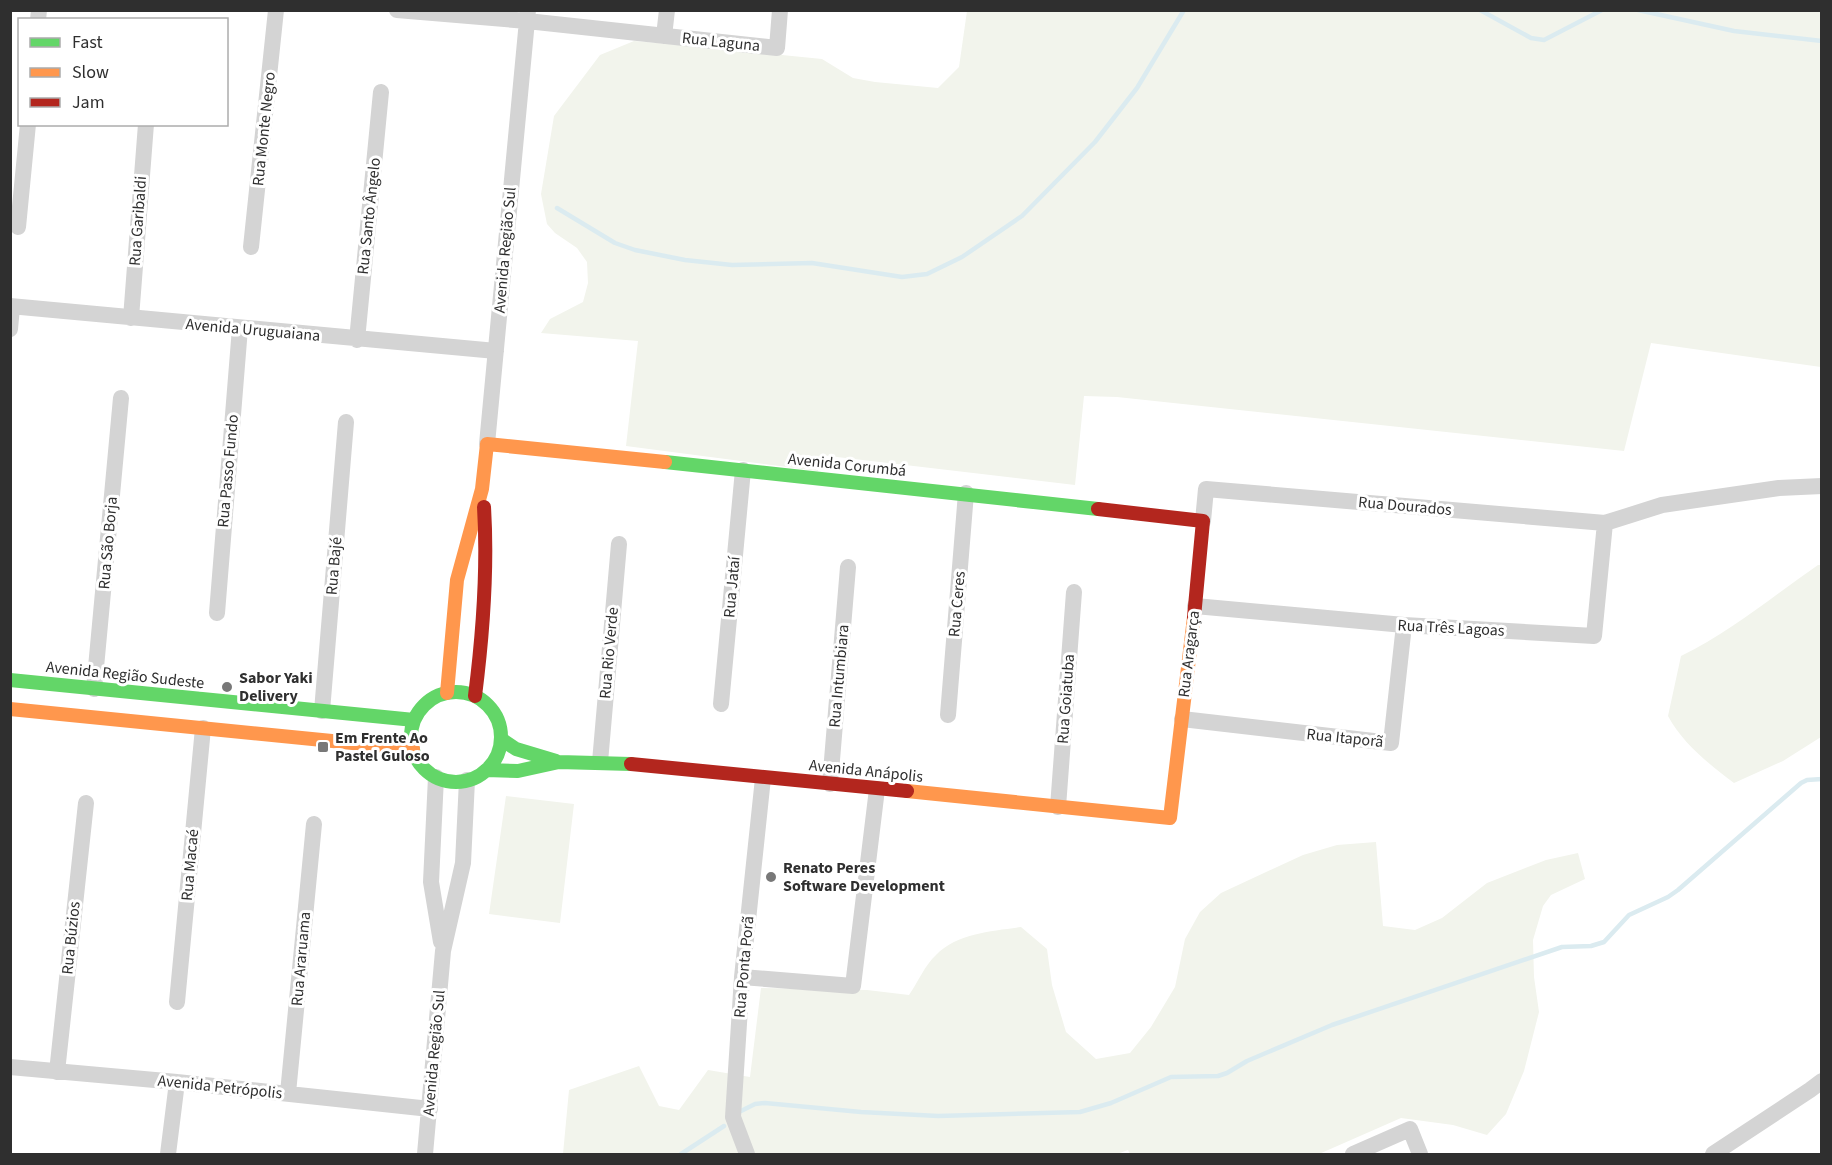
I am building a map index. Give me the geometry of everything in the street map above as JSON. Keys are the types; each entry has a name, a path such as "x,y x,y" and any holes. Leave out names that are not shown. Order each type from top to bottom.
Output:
{"street":[{"name":"Rua Monte Negro","path":"251,247 276,10"},
{"name":"Rua Laguna","path":"397,10 528,16 664,36 777,48 780,10"},
{"path":"664,36 667,10"},
{"name":"Avenida Região Sul","path":"447,693 458,580 482,489 528,16"},
{"name":"Rua Santo Ângelo","path":"357,339 381,92"},
{"path":"18,227 28,126"},
{"name":"Rua Garibaldi","path":"131,318 146,126"},
{"path":"10,329 11,307"},
{"name":"Avenida Uruguaiana","path":"11,307 496,351"},
{"name":"Rua Passo Fundo","path":"217,613 240,328"},
{"name":"Rua São Borja","path":"94,689 121,398"},
{"name":"Rua Bajé","path":"322,711 346,422"},
{"name":"Avenida Corumbá","path":"487,444 966,493 1203,521"},
{"name":"Rua Jataí","path":"721,704 743,470"},
{"path":"1605,523 1662,505 1779,488 1821,486"},
{"name":"Avenida Região Sul","path":"475,696 485,602 487,539 482,489"},
{"name":"Rua Dourados","path":"1206,489 1605,523"},
{"name":"Rua Aragarça","path":"1170,818 1206,489"},
{"name":"Rua Ceres","path":"948,715 966,493"},
{"name":"Rua Três Lagoas","path":"1195,606 1404,625 1594,636 1605,523"},
{"name":"Rua Rio Verde","path":"600,762 619,544"},
{"name":"Rua Intumbiara","path":"830,784 848,567"},
{"name":"Rua Goiatuba","path":"1058,807 1074,591"},
{"name":"Rua Itaporã","path":"1182,719 1391,744 1404,625"},
{"name":"Avenida Região Sudeste","path":"10,680 414,720"},
{"path":"462,692 475,696 494,712 501,739 498,754 486,770 467,780 452,782 436,777 422,765 413,749 411,737 414,720 427,702 447,693 462,692"},
{"path":"10,709 413,749"},
{"name":"Rua Macaé","path":"177,1002 203,728"},
{"name":"Avenida Anápolis","path":"501,739 516,748 559,762"},
{"name":"Avenida Anápolis","path":"486,770 518,771 559,762 645,765 1170,818"},
{"name":"Avenida Região Sul","path":"436,777 431,882 443,951"},
{"name":"Rua Ponta Porã","path":"747,1155 733,1117 742,976 763,778"},
{"name":"Avenida Região Sul","path":"425,1155 443,951 463,863 467,780"},
{"path":"742,976 853,986 877,789"},
{"name":"Rua Búzios","path":"57,1072 86,803"},
{"name":"Rua Araruama","path":"288,1094 314,824"},
{"name":"Avenida Petrópolis","path":"10,1067 430,1109"},
{"path":"1713,1155 1821,1081"},
{"path":"168,1155 177,1082"},
{"path":"1353,1155 1410,1129 1420,1155"}],"shaded area":[{"path":"967,11 1821,11 1821,367 1651,343 1624,451 1117,397 1084,396 1075,485 820,455 818,471 626,446 638,341 541,333 550,319 583,302 588,283 587,262 577,248 555,233 547,224 541,194 554,116 600,55 634,41 693,46 822,59 853,78 938,88 959,67"},
{"path":"1821,565 1821,737 1783,761 1734,783 1706,761 1681,736 1668,716 1681,656 1734,625"},
{"path":"506,796 574,804 560,923 489,914"},
{"path":"1376,842 1383,926 1415,930 1442,918 1487,883 1546,860 1578,853 1585,879 1551,895 1543,906 1533,940 1534,977 1539,1012 1524,1071 1506,1114 1487,1135 1453,1125 1401,1118 1319,1154 1130,1154 1128,1150 1117,1154 563,1154 569,1090 639,1066 659,1106 679,1110 708,1070 750,1077 761,988 867,990 909,995 936,955 954,942 987,932 1021,927 1047,949 1052,985 1066,1032 1096,1059 1130,1053 1151,1027 1175,987 1185,939 1200,912 1221,893 1303,855 1337,845"}],"waterway":[{"path":"557,208 615,243 635,250 685,260 732,265 812,263 902,277 927,274 962,257 1022,216 1095,142 1137,88 1184,10"},
{"path":"1480,10 1531,38 1544,40 1602,10"},
{"path":"1638,10 1734,31 1822,41"},
{"path":"741,1111 755,1104 765,1103 938,1116 1080,1112 1111,1103 1171,1077 1218,1076 1247,1061 1332,1025 1562,947 1591,946 1604,942 1629,915 1678,890 1801,783 1807,780 1822,779"},
{"path":"681,1154 724,1126"}],"traffic: fast":[{"path":"665,462 1098,509"},
{"path":"10,680 414,720"},
{"path":"456,692 473,696 488,705 497,720 501,737 497,754 488,769 473,778 456,782 439,778 424,769 415,754 411,737 415,720 424,705 439,696 456,692"},
{"path":"501,739 516,749 556,761"},
{"path":"486,770 518,771 559,762 631,764"}],"traffic: slow":[{"path":"447,693 457,580 482,489 487,444 665,462"},
{"path":"907,791 1170,818 1194,617"},
{"path":"10,709 413,749"}],"traffic: jam":[{"path":"475,696 484,602 484,507"},
{"path":"1098,509 1203,521 1194,617"},
{"path":"631,764 907,791"}],"place":[{"name":"Sabor Yaki Delivery","path":"227,687"},
{"name":"Em Frente Ao Pastel Guloso","path":"323,747"},
{"name":"Renato Peres Software Development","path":"771,877"}]}
